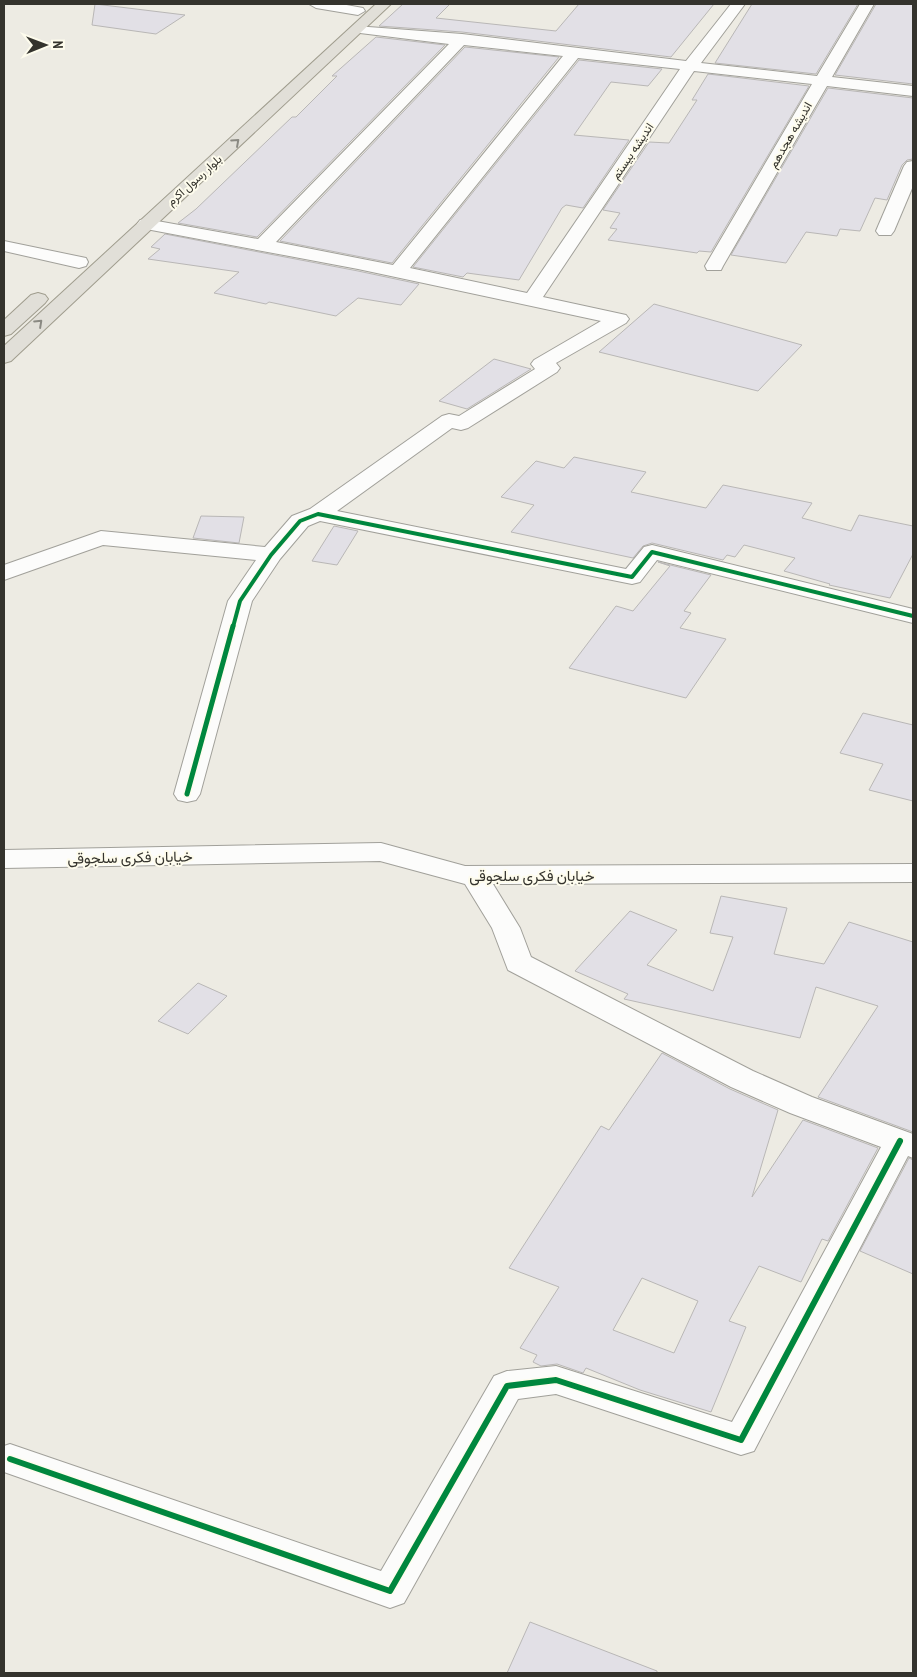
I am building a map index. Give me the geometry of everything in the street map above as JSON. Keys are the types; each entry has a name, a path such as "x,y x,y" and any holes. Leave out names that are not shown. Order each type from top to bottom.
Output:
{"main road":[{"name":"بلوار رسول اکرم","path":"4,357 146,224 360,29 384,4"},
{"name":"بلوار رسول اکرم","path":"199,153 362,7"},
{"path":"72,268 92,250"},
{"path":"4,330 51,287"}],"street":[{"path":"316,4 362,7"},
{"name":"اندیشه بیستم","path":"531,301 690,66 738,4"},
{"name":"اندیشه هجدهم","path":"714,266 867,4"},
{"path":"360,29 913,91"},
{"path":"263,245 462,39"},
{"path":"398,271 573,54"},
{"path":"885,232 913,166"},
{"path":"146,224 398,271 619,319 541,364 550,368 461,424 449,420 318,514 300,521 271,555 240,601 187,794"},
{"path":"4,246 72,268"},
{"path":"318,514 632,576 652,552 913,616"},
{"path":"4,574 101,538 271,555"},
{"name":"خیابان فکری سلجوقی","path":"4,859 381,852 465,876 913,873"},
{"path":"10,1459 390,1591 507,1386 556,1380 741,1440 907,1143 801,1105 742,1079 518,962 506,928 474,875"}],"building":[{"path":"95,4 185,15 156,34 92,25"},
{"path":"403,4 450,4 436,18 556,31 579,4 714,4 671,57 462,32 379,26"},
{"path":"752,4 858,4 816,74 715,63"},
{"path":"876,4 913,4 913,84 835,75"},
{"path":"376,37 445,45 257,237 178,223 196,209 292,117 296,117 337,76 332,76"},
{"path":"465,47 559,57 392,263 280,241"},
{"path":"579,60 662,69 648,86 611,82 574,135 629,140 583,208 566,205 562,208 519,280 467,273 463,277 413,267"},
{"path":"708,74 809,86 711,252 699,251 697,253 608,240 617,229 610,228 620,213 603,210 649,142 669,143 697,100 692,100"},
{"path":"828,88 913,98 913,159 907,160 902,165 887,200 875,198 860,231 840,229 837,236 806,232 786,263 731,255"},
{"path":"165,234 419,284 401,305 358,298 336,316 269,302 266,304 214,293 239,272 148,259 160,249 151,247"},
{"path":"654,304 802,345 758,391 599,352"},
{"path":"494,359 531,369 467,409 439,401"},
{"path":"574,457 646,472 631,492 706,508 723,485 812,503 802,518 851,531 859,515 913,526 913,554 890,598 829,585 784,571 795,558 744,545 735,557 727,555 723,560 652,543 643,546 633,558 511,532 534,505 501,497 536,461 564,468"},
{"path":"201,516 244,517 239,543 193,538"},
{"path":"334,526 358,531 337,565 312,561"},
{"path":"658,562 711,575 684,611 691,613 680,628 726,639 686,698 569,668 616,606 633,611 670,566"},
{"path":"863,713 913,725 913,801 869,790 883,764 840,753"},
{"path":"721,896 787,908 774,954 824,964 849,922 913,942 913,1132 818,1097 878,1006 816,987 800,1038 624,999 628,994 575,971 630,911 677,930 647,965 713,991 733,937 710,933"},
{"path":"198,983 227,996 188,1034 158,1021"},
{"path":"662,1053 730,1089 778,1110 752,1197 803,1120 878,1148 828,1241 822,1239 801,1282 759,1266 729,1321 746,1327 711,1412 640,1390 586,1368 583,1373 557,1364 541,1366 533,1362 537,1355 520,1348 559,1287 509,1268 601,1126 609,1130","holes":["642,1278 698,1301 674,1353 613,1330"]},
{"path":"909,1158 913,1160 913,1274 860,1251"},
{"path":"530,1622 657,1671 657,1673 507,1673"}],"cycle path":[{"path":"187,794 240,601 271,555 300,521 318,514 632,577 652,552 913,616"},
{"path":"10,1459 390,1591 507,1386 556,1380 741,1440 900,1141"}]}
